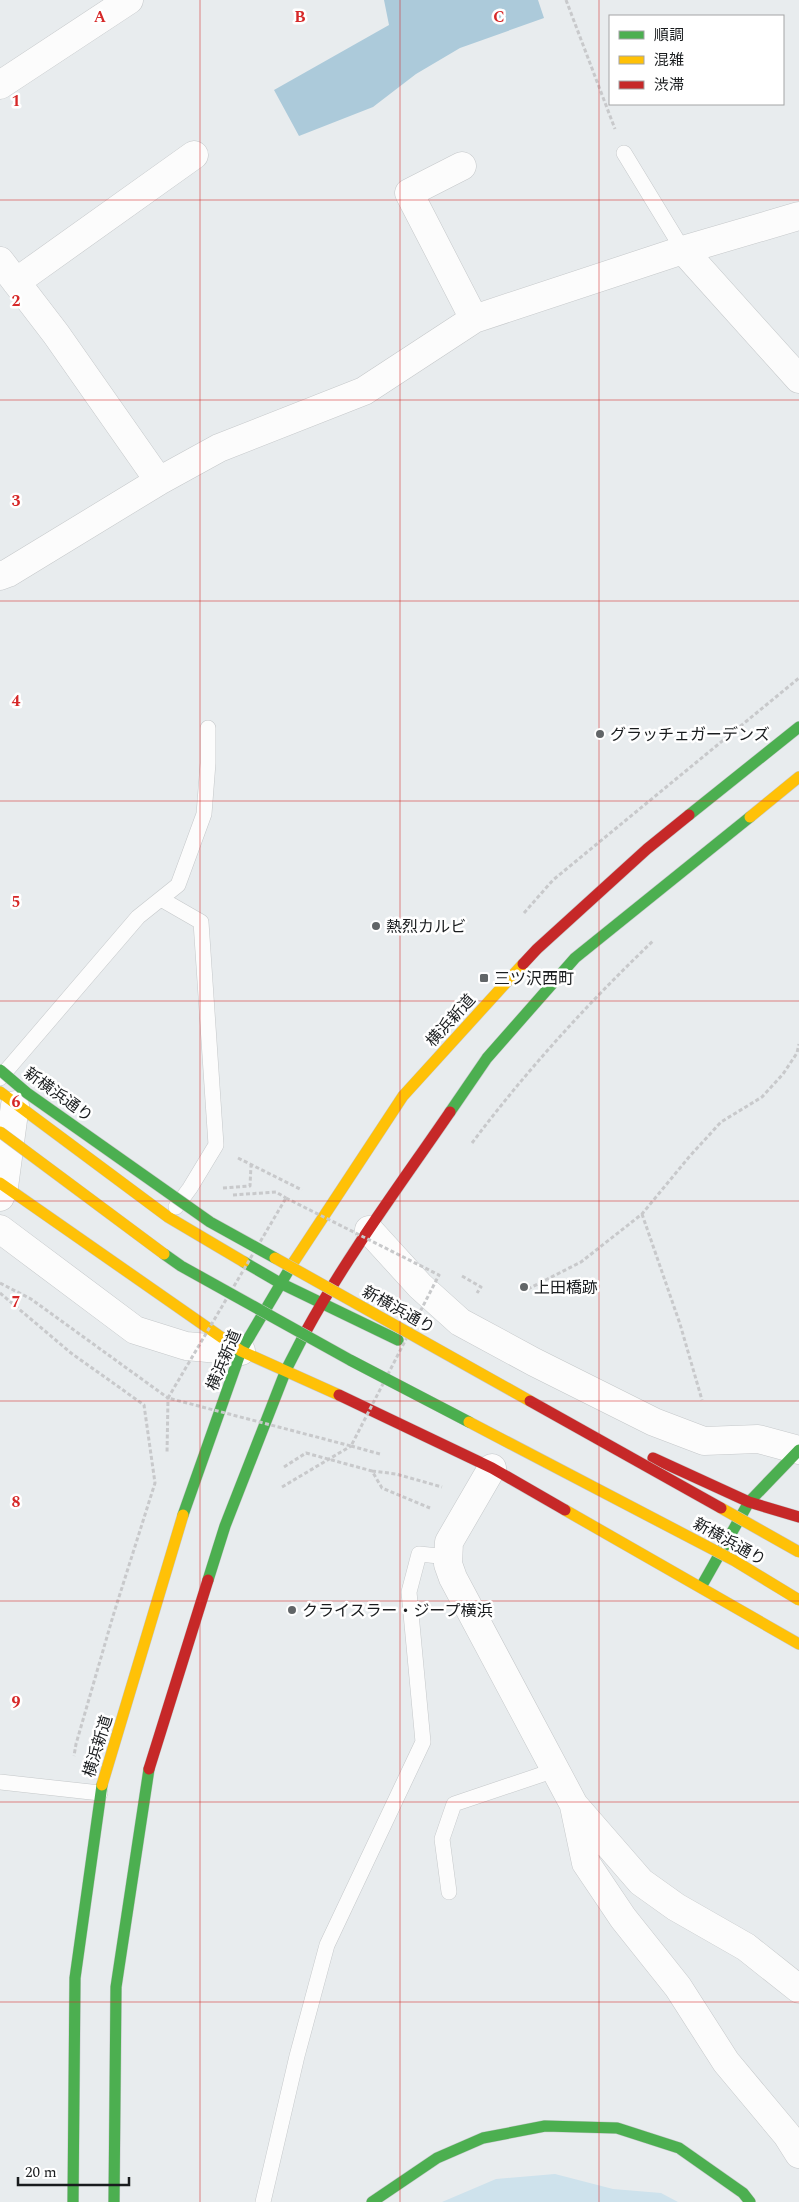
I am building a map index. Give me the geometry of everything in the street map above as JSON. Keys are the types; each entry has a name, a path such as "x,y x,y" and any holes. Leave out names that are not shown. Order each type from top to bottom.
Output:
{"main road":[{"name":"横浜新道","path":"74,2202 75,1978 100,1793 180,1524 241,1351 280,1283 403,1096 537,948 647,849 799,726"},
{"path":"114,2202 116,1987 147,1775 225,1526 286,1370 321,1304 369,1230 487,1058 576,958 799,778"},
{"name":"新横浜通り","path":"0,1070 27,1093 210,1222 799,1552"},
{"path":"8,1099 168,1217 280,1283 321,1304 749,1502 799,1517"},
{"name":"新横浜通り","path":"0,1132 181,1266 350,1360 735,1561 799,1600"},
{"path":"2,1189 241,1351 286,1370 492,1468 799,1644"},
{"path":"701,1588 749,1502 799,1450"},
{"path":"372,2202 437,2158 483,2138 545,2126 617,2128 679,2148 743,2193 750,2202"}],"street":[{"path":"0,85 129,0"},
{"path":"159,480 56,334 8,272 194,155"},
{"path":"462,166 409,193 474,319"},
{"path":"0,576 8,573 159,480 219,448 364,391 474,319 683,250 799,216"},
{"path":"683,250 799,379"},
{"path":"2,1189 8,1099"},
{"path":"0,1229 135,1330 186,1346 241,1351"},
{"path":"369,1230 420,1286 460,1322 543,1366 654,1422 704,1442 758,1439 799,1450"},
{"path":"492,1468 450,1542 448,1564 453,1578 574,1805 641,1882 676,1907 746,1947 799,1989"},
{"path":"574,1805 586,1863 623,1918 678,1987 726,2062 787,2135 799,2154"}],"lane":[{"path":"624,153 683,250"},
{"path":"0,1078 138,917 178,886 204,814 208,762 208,728"},
{"path":"161,898 201,922 216,1145 190,1188 168,1217"},
{"path":"263,2202 297,2056 327,1945 423,1742 410,1592 419,1554 449,1557"},
{"path":"449,1892 442,1839 454,1804 555,1770"},
{"path":"0,1782 100,1793"}],"path":[{"path":"566,0 624,153"},
{"path":"468,1149 546,1052 659,936"},
{"path":"522,1292 581,1262 642,1214 721,1122 762,1097 783,1074 797,1053 799,1044"},
{"path":"250,1186 251,1165"},
{"path":"642,1214 680,1324 702,1400"},
{"path":"0,1283 31,1299 168,1398 167,1458"},
{"path":"0,1293 71,1353 144,1405 150,1444 155,1483 112,1616 76,1744 69,1790"},
{"path":"282,1487 351,1446"},
{"path":"283,1468 306,1453 372,1471 396,1474"},
{"path":"372,1471 382,1488 462,1521"}],"shaded area":[{"path":"384,0 538,0 544,18 460,48 416,74 373,107 299,136 274,90 389,25"},
{"path":"555,2174 613,2189 661,2193 678,2202 442,2202 496,2179"}],"traffic: fast":[{"path":"689,815 799,727"},
{"path":"450,1112 487,1058 575,958 750,817"},
{"path":"0,1070 27,1093 210,1222 275,1258"},
{"path":"164,1254 181,1266 350,1360 469,1422"},
{"path":"244,1262 280,1283 398,1340"},
{"path":"183,1515 241,1351 293,1263"},
{"path":"208,1580 225,1526 286,1370 305,1333"},
{"path":"701,1587 749,1502 799,1450"},
{"path":"114,2202 116,1987 149,1769"},
{"path":"73,2202 75,1978 102,1785"},
{"path":"372,2202 437,2158 483,2138 545,2126 617,2128 679,2148 743,2193 750,2202"}],"traffic: slow":[{"path":"750,817 799,777"},
{"path":"293,1263 403,1096 523,964"},
{"path":"0,1092 168,1217 244,1262"},
{"path":"0,1132 164,1254"},
{"path":"0,1183 241,1351 339,1395"},
{"path":"275,1258 530,1401"},
{"path":"469,1422 735,1561 799,1600"},
{"path":"721,1508 799,1552"},
{"path":"565,1510 799,1644"},
{"path":"102,1785 183,1515"}],"traffic: jam":[{"path":"523,964 647,849 689,815"},
{"path":"305,1333 356,1248 450,1112"},
{"path":"339,1395 492,1468 565,1510"},
{"path":"530,1401 721,1508"},
{"path":"653,1458 749,1502 799,1517"},
{"path":"149,1769 208,1580"}],"place":[{"name":"グラッチェガーデンズ","path":"600,734"},
{"name":"熱烈カルビ","path":"376,926"},
{"name":"三ツ沢西町","path":"484,978"},
{"name":"上田橋跡","path":"524,1287"},
{"name":"クライスラー・ジープ横浜","path":"292,1610"}]}
